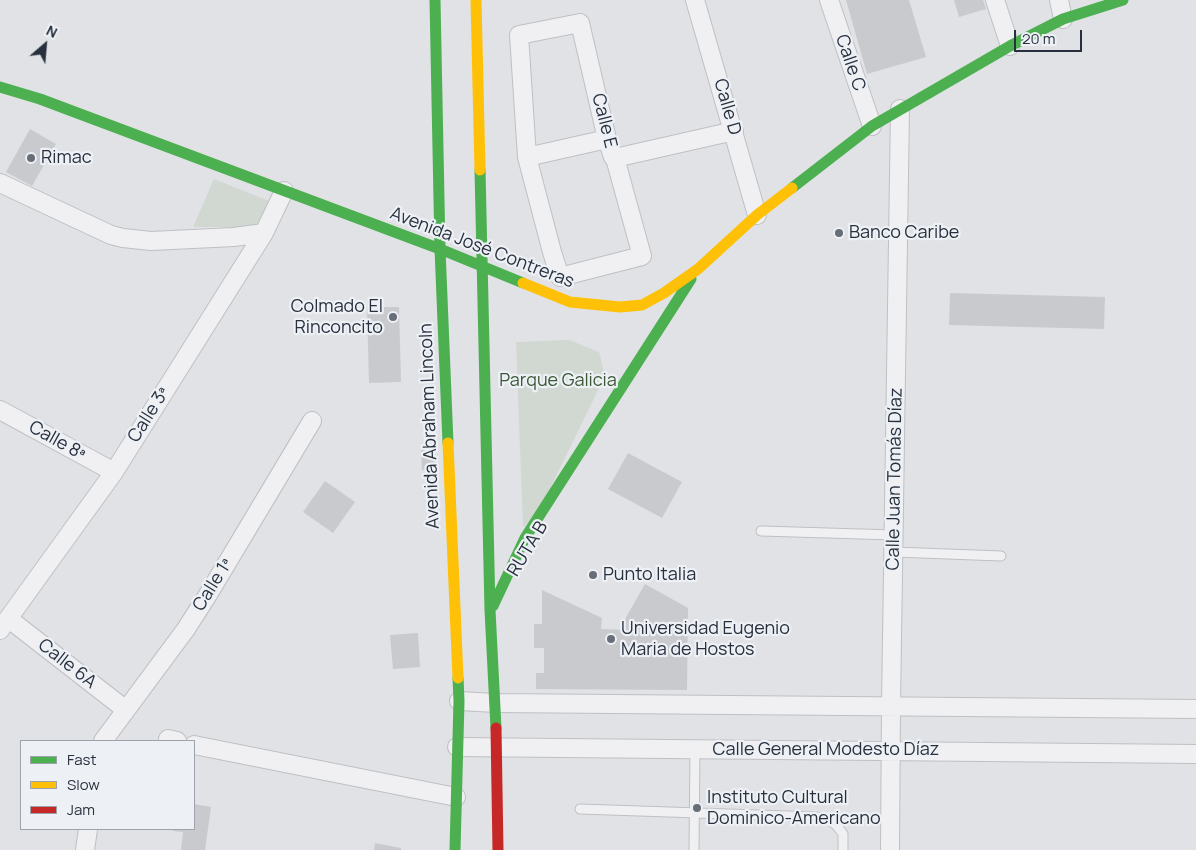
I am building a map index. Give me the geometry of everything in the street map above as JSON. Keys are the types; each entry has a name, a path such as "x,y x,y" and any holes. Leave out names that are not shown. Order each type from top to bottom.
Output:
{"main road":[{"name":"Avenida Abraham Lincoln","path":"435,0 440,249 458,701 455,850"},
{"path":"476,0 490,610 498,748 496,850"},
{"name":"Avenida José Contreras","path":"0,87 40,99 440,249 570,302 620,306 642,305 664,293 698,269 757,215 872,126 1010,46 1063,18 1123,0"},
{"path":"490,610 526,538 698,269"}],"street":[{"name":"Calle D","path":"695,0 757,215"},
{"name":"Calle C","path":"829,0 872,126"},
{"path":"995,0 1010,46"},
{"path":"1059,0 1063,18"},
{"name":"Calle E","path":"527,157 519,35 580,22 607,139 612,155 615,158 734,131"},
{"name":"Calle Juan Tomás Díaz","path":"890,850 900,109"},
{"path":"607,139 527,157 560,277 642,256 615,158"},
{"path":"0,183 111,235 123,238 151,241 234,237 264,233"},
{"name":"Calle 3ª","path":"4,624 114,472 264,233 284,191"},
{"name":"Calle 8ª","path":"0,410 114,472"},
{"name":"Calle 1ª","path":"104,740 186,629 312,421"},
{"name":"Calle 6A","path":"4,624 126,710"},
{"path":"458,701 496,703 1196,709"},
{"path":"195,744 456,797"},
{"name":"Calle General Modesto Díaz","path":"456,747 1196,754"},
{"path":"85,850 88,830"}],"lane":[{"path":"761,531 894,543 1001,556"},
{"path":"490,610 496,850"},
{"path":"694,850 695,749"},
{"path":"580,809 817,817 830,820 837,826 843,834 843,850"}],"green space":[{"path":"214,179 269,201 268,209 261,224 249,227 193,227"},
{"name":"Parque Galicia","path":"569,340 599,352 605,376 537,515 523,527 516,342"}],"building":[{"path":"846,0 909,0 926,57 867,74"},
{"path":"954,0 983,0 986,9 959,17"},
{"name":"Rimac","path":"30,129 56,144 32,186 6,172"},
{"path":"950,293 1105,297 1104,329 949,325"},
{"path":"367,307 399,307 401,382 369,383"},
{"path":"421,450 435,450 436,469 422,470"},
{"path":"628,453 682,482 662,518 608,489"},
{"path":"325,481 355,502 333,533 303,512"},
{"name":"Universidad Eugenio Maria de Hostos","path":"645,584 688,608 687,690 536,689 536,673 544,673 544,648 534,648 534,624 542,624 542,590 602,618 601,629 625,630 625,619"},
{"path":"418,633 420,667 393,669 390,635"},
{"path":"195,804 211,807 205,850 181,850 183,832 173,831 195,830"},
{"path":"375,843 401,848 401,850 374,850"}],"traffic: fast":[{"path":"435,0 440,249 448,443"},
{"path":"792,188 872,126 1010,46 1063,19 1123,0"},
{"path":"0,87 40,99 440,249 523,283"},
{"path":"480,170 490,610 496,728"},
{"path":"493,606 525,538 691,279"},
{"path":"455,850 458,678"}],"traffic: slow":[{"path":"476,0 480,170"},
{"path":"523,283 570,302 620,307 642,305 664,293 698,269 757,215 792,188"},
{"path":"448,443 458,678"}],"traffic: jam":[{"path":"496,728 498,850"}],"place":[{"name":"Rimac","path":"31,158"},
{"name":"Banco Caribe","path":"839,233"},
{"name":"Colmado El Rinconcito","path":"393,317"},
{"name":"Punto Italia","path":"593,575"},
{"name":"Universidad Eugenio Maria de Hostos","path":"611,639"},
{"name":"Instituto Cultural Dominico-Americano","path":"697,808"}]}
